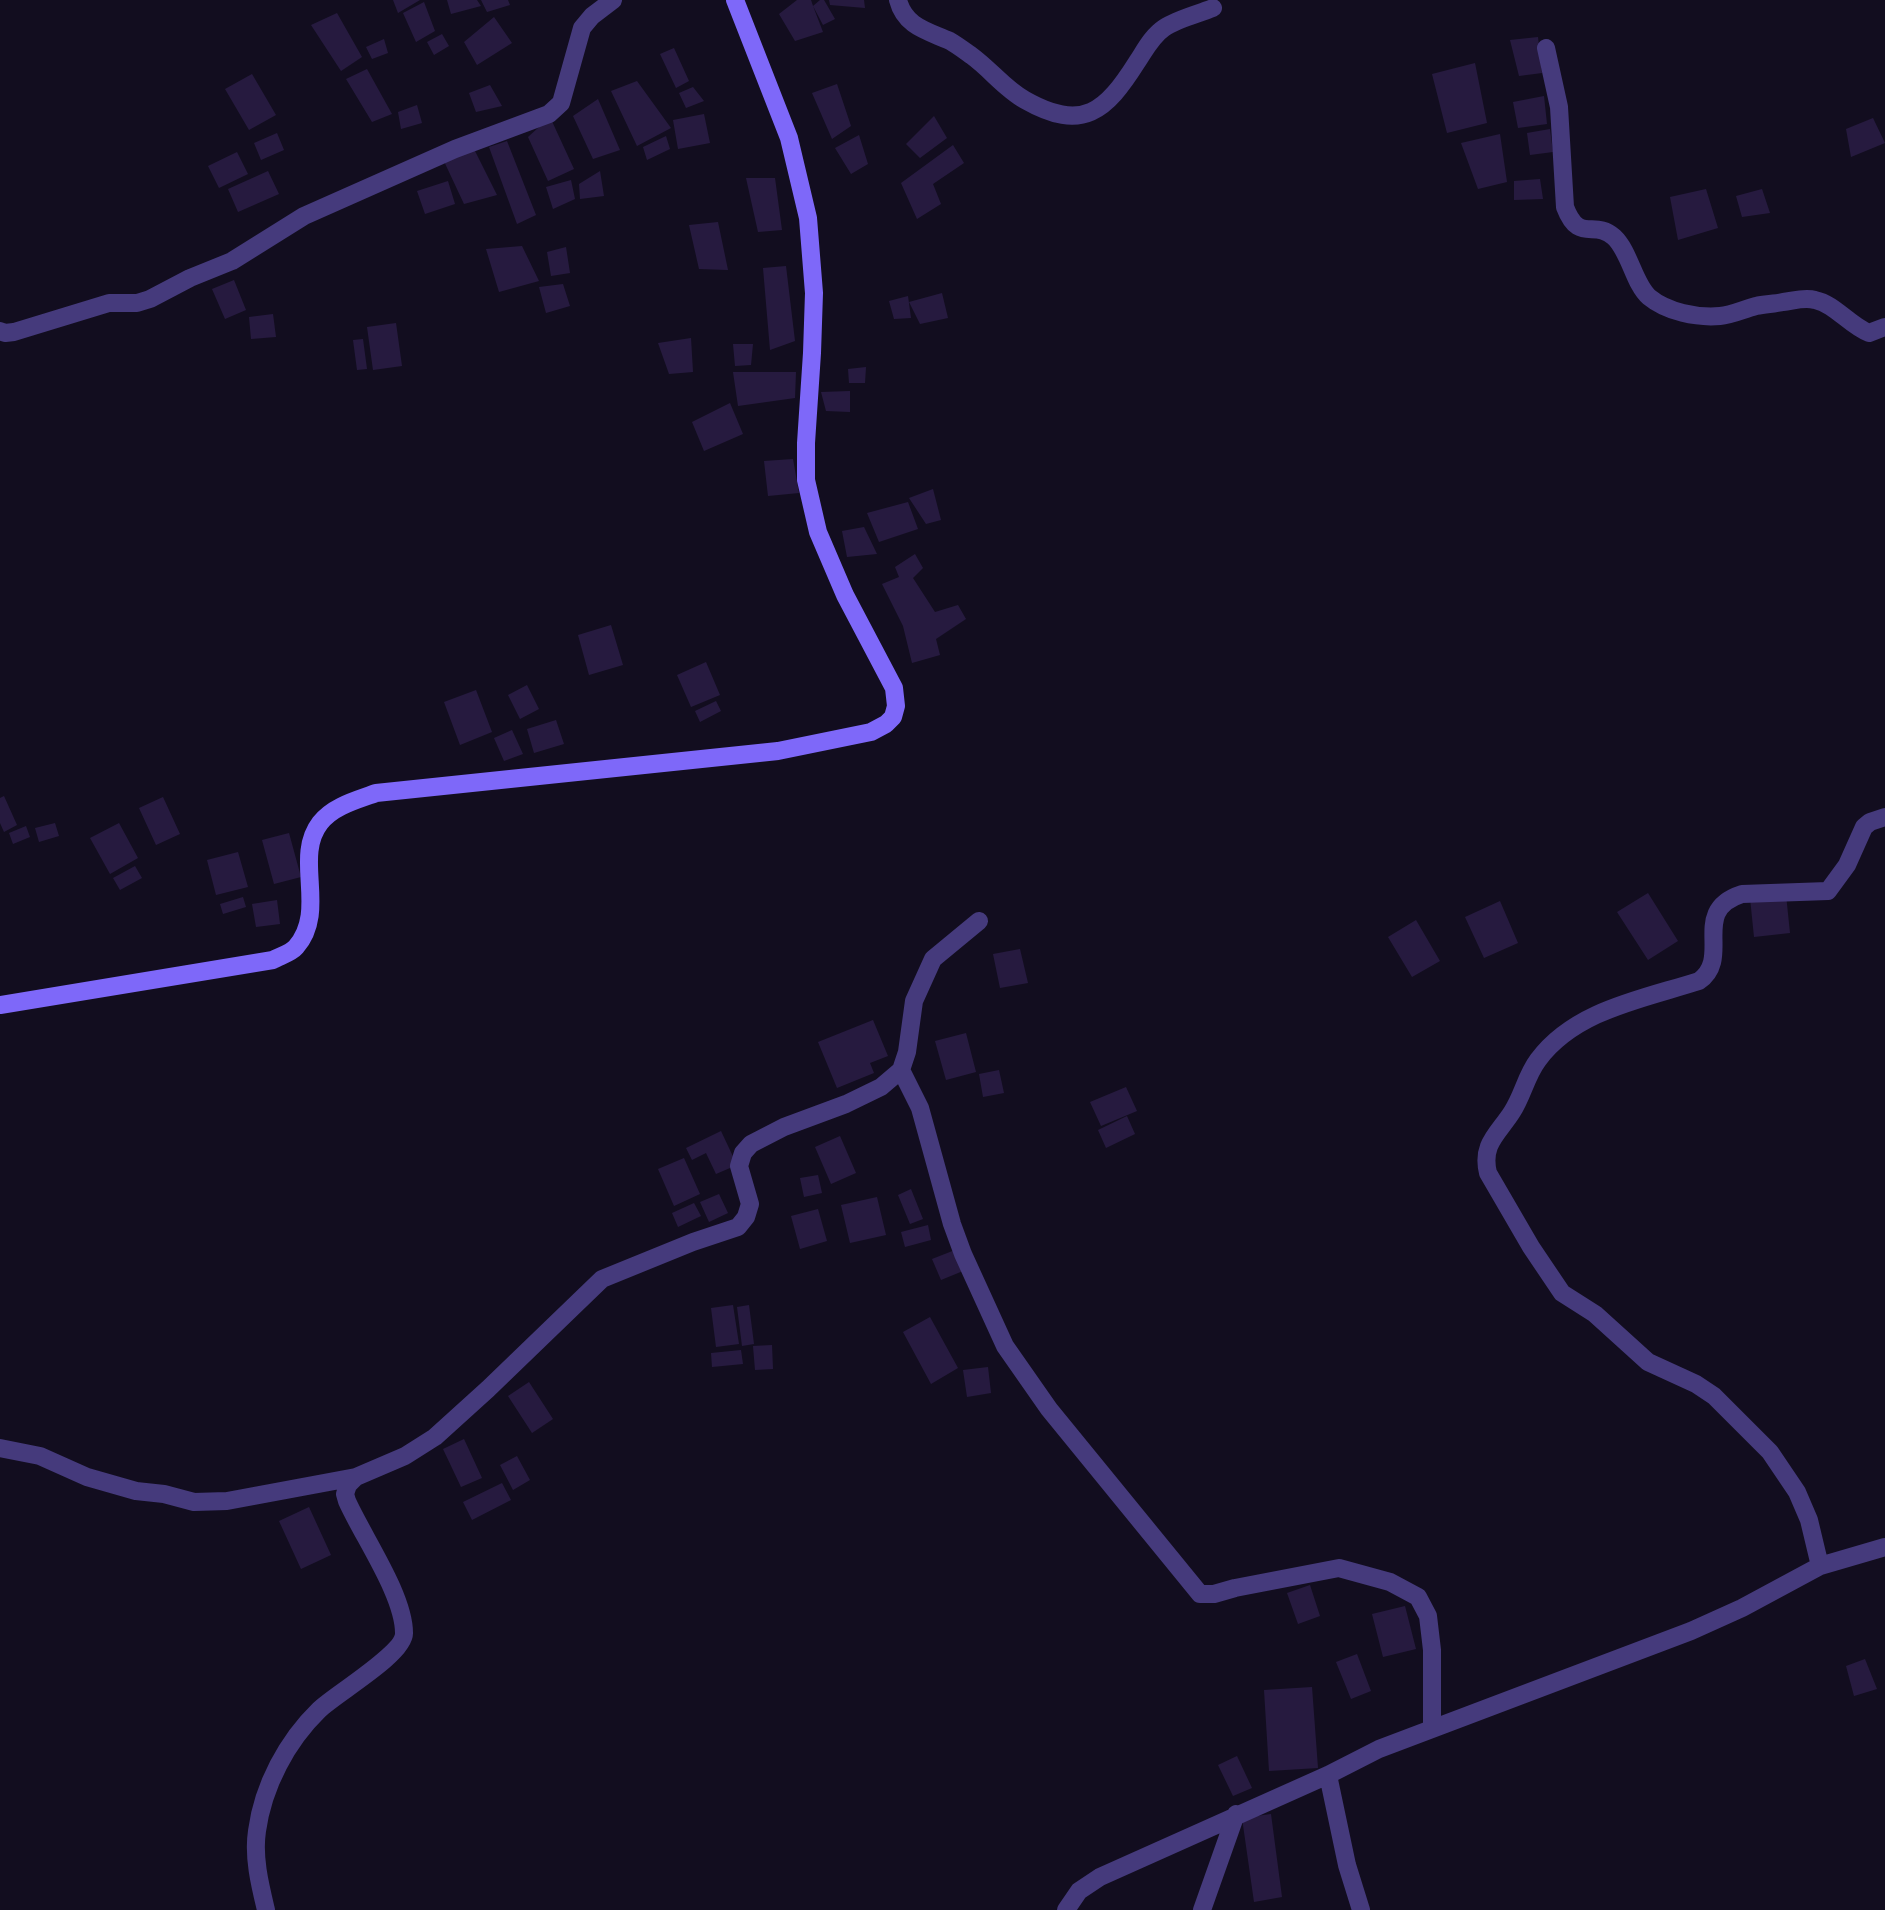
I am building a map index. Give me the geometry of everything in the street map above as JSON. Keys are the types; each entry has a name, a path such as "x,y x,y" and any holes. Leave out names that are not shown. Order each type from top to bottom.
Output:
{"street":[{"path":"0,331 14,332 109,303 137,303 150,299 190,278 232,261 304,216 455,149 549,114 561,103 582,28 592,16 613,0"},
{"path":"0,1004 273,960 295,949 306,931 312,904 309,844 320,823 345,804 376,793 778,751 872,732 893,717 896,706 894,688 845,595 818,532 806,480 814,293 808,218 789,138 735,0"},
{"path":"898,0 910,22 952,43 975,59 1012,92 1055,114 1085,115 1101,107 1119,90 1150,43 1164,28 1213,8"},
{"path":"1546,48 1559,107 1565,207 1570,221 1590,230 1604,230 1617,239 1646,295 1662,306 1696,316 1721,316 1758,306 1815,300 1828,305 1869,333 1885,327"},
{"path":"1819,1566 1809,1520 1797,1492 1770,1452 1714,1396 1696,1384 1648,1362 1595,1314 1562,1293 1524,1236 1488,1173 1485,1160 1494,1136 1513,1110 1526,1078 1556,1039 1576,1024 1611,1009 1699,981 1706,976 1712,962 1715,916 1720,904 1742,894 1828,891 1847,865 1864,827 1885,817"},
{"path":"0,1448 40,1456 87,1477 136,1491 164,1494 194,1502 227,1501 356,1477 405,1456 435,1437 602,1279 738,1227 746,1217 750,1204 739,1166 743,1153 751,1144 784,1127 846,1104 881,1087 901,1070 907,1052 914,1001 933,959 979,922"},
{"path":"901,1070 920,1108 963,1254 1004,1346 1049,1409 1130,1505 1176,1567 1200,1594 1214,1594 1339,1568 1390,1582 1418,1597 1429,1616 1432,1728"},
{"path":"266,1910 257,1867 256,1832 267,1787 295,1738 320,1709 377,1666 397,1648 405,1636 402,1617 377,1557 347,1502 345,1494 356,1477"},
{"path":"1066,1910 1079,1891 1100,1877 1328,1775 1379,1749 1691,1631 1742,1608 1819,1566 1885,1547"},
{"path":"1328,1775 1347,1866 1362,1910"},
{"path":"1202,1910 1236,1814"}],"building":[{"path":"393,0 420,0 398,13"},
{"path":"447,0 477,0 481,6 451,14"},
{"path":"481,0 508,0 510,5 487,12"},
{"path":"797,0 811,0 823,32 795,41 779,14"},
{"path":"824,0 835,19 823,25 813,6"},
{"path":"829,0 864,0 865,8 830,5"},
{"path":"424,2 435,31 416,42 403,13"},
{"path":"337,13 362,57 341,71 311,25"},
{"path":"494,17 512,43 477,65 464,42"},
{"path":"442,34 449,46 434,55 427,42"},
{"path":"1538,37 1542,73 1519,76 1510,40"},
{"path":"384,39 388,53 372,59 366,47"},
{"path":"674,48 689,81 676,88 660,54"},
{"path":"1475,63 1487,123 1447,133 1432,74"},
{"path":"367,69 392,114 372,122 346,79"},
{"path":"252,74 276,115 249,130 225,89"},
{"path":"637,81 671,128 637,146 611,91"},
{"path":"837,84 851,126 832,139 812,93"},
{"path":"490,85 502,106 476,112 469,93"},
{"path":"693,87 704,101 686,108 679,93"},
{"path":"1544,96 1547,124 1518,128 1513,102"},
{"path":"598,99 620,150 593,159 573,116"},
{"path":"417,105 422,123 401,129 398,112"},
{"path":"704,114 710,143 678,149 673,120"},
{"path":"934,116 947,138 920,158 906,144"},
{"path":"550,117 574,169 548,181 528,137"},
{"path":"1873,118 1885,143 1851,157 1846,129"},
{"path":"1550,129 1553,152 1530,155 1527,133"},
{"path":"277,133 284,150 261,160 254,143"},
{"path":"1500,134 1507,182 1478,189 1461,143"},
{"path":"859,135 868,164 851,174 835,148"},
{"path":"666,136 670,149 647,160 643,147"},
{"path":"507,141 536,215 517,224 489,147"},
{"path":"953,145 964,163 933,184 941,204 917,219 901,183"},
{"path":"474,149 497,195 464,204 442,157"},
{"path":"237,152 248,174 219,188 208,166"},
{"path":"268,171 279,194 238,212 228,189"},
{"path":"600,171 604,196 580,199 579,184"},
{"path":"746,178 775,178 782,230 758,232"},
{"path":"1540,179 1543,199 1514,200 1514,181"},
{"path":"571,180 575,199 553,209 546,187"},
{"path":"448,181 455,204 425,214 417,191"},
{"path":"1706,189 1718,228 1678,240 1670,197"},
{"path":"1762,189 1770,213 1742,217 1736,196"},
{"path":"718,222 728,270 699,269 689,225"},
{"path":"522,246 539,281 499,292 486,249"},
{"path":"566,247 570,273 551,276 547,252"},
{"path":"786,266 795,341 770,350 763,268"},
{"path":"234,280 246,310 225,319 212,289"},
{"path":"563,284 570,306 546,313 539,287"},
{"path":"942,293 948,318 920,324 909,302"},
{"path":"908,296 911,318 894,319 889,301"},
{"path":"273,314 276,337 251,339 249,317"},
{"path":"396,323 402,366 373,370 367,327"},
{"path":"691,338 693,372 669,374 658,343"},
{"path":"363,339 367,369 357,370 353,340"},
{"path":"733,344 753,344 751,365 735,366"},
{"path":"866,367 865,383 849,383 848,369"},
{"path":"733,372 796,372 795,398 738,406"},
{"path":"850,391 850,412 826,411 821,392"},
{"path":"730,403 743,434 704,451 692,422"},
{"path":"793,459 799,493 768,496 764,461"},
{"path":"933,489 941,520 926,524 909,498"},
{"path":"908,502 918,529 879,542 867,513"},
{"path":"864,527 877,554 847,557 842,531"},
{"path":"915,554 923,568 913,578 935,612 958,605 966,619 936,639 940,655 912,663 903,626 882,584 899,577 895,567"},
{"path":"611,625 623,665 589,675 578,635"},
{"path":"706,662 720,695 691,707 677,675"},
{"path":"527,685 539,709 520,719 508,695"},
{"path":"476,690 492,732 460,745 444,702"},
{"path":"716,701 721,711 700,722 695,711"},
{"path":"556,720 564,744 534,753 527,729"},
{"path":"512,730 523,754 504,761 494,738"},
{"path":"4,796 17,825 4,832 0,823 0,798"},
{"path":"163,797 180,834 156,845 139,808"},
{"path":"55,823 59,836 39,842 35,828"},
{"path":"119,823 138,858 110,874 90,838"},
{"path":"26,826 30,837 13,844 9,833"},
{"path":"289,833 301,877 274,884 262,840"},
{"path":"238,852 248,887 216,895 207,860"},
{"path":"135,866 142,878 120,890 113,878"},
{"path":"1785,885 1790,933 1754,937 1749,888"},
{"path":"1648,893 1678,941 1648,960 1617,912"},
{"path":"243,897 246,907 223,914 220,904"},
{"path":"277,900 280,924 256,927 252,904"},
{"path":"1500,901 1518,943 1484,958 1465,917"},
{"path":"1416,920 1440,961 1412,977 1388,937"},
{"path":"1020,949 1028,983 1000,988 993,954"},
{"path":"873,1020 888,1056 870,1063 874,1073 837,1088 818,1042"},
{"path":"966,1033 976,1072 946,1080 935,1041"},
{"path":"999,1070 1004,1093 983,1097 979,1074"},
{"path":"1126,1087 1137,1111 1101,1126 1090,1102"},
{"path":"1127,1116 1135,1134 1106,1148 1098,1130"},
{"path":"721,1131 737,1165 716,1174 706,1153 692,1160 686,1148"},
{"path":"840,1136 856,1173 831,1184 815,1147"},
{"path":"684,1158 700,1194 674,1206 658,1169"},
{"path":"818,1175 822,1193 804,1197 800,1178"},
{"path":"911,1189 923,1219 910,1224 898,1195"},
{"path":"719,1194 728,1213 709,1222 700,1202"},
{"path":"877,1197 886,1235 850,1243 841,1205"},
{"path":"694,1203 701,1216 678,1227 672,1213"},
{"path":"818,1209 827,1241 800,1249 791,1216"},
{"path":"928,1225 931,1240 905,1247 901,1232"},
{"path":"955,1250 963,1271 941,1280 932,1259"},
{"path":"733,1305 739,1344 716,1347 711,1308"},
{"path":"749,1305 754,1344 742,1346 737,1307"},
{"path":"930,1317 958,1368 931,1384 903,1332"},
{"path":"772,1345 773,1369 755,1370 753,1346"},
{"path":"741,1350 743,1364 712,1367 711,1353"},
{"path":"988,1367 991,1393 967,1397 963,1370"},
{"path":"529,1382 553,1419 532,1433 508,1396"},
{"path":"464,1439 482,1478 461,1487 443,1449"},
{"path":"517,1456 530,1480 513,1490 500,1465"},
{"path":"502,1483 511,1500 472,1520 463,1502"},
{"path":"309,1507 331,1555 301,1569 279,1521"},
{"path":"1310,1585 1320,1616 1298,1624 1287,1593"},
{"path":"1405,1606 1416,1649 1383,1657 1372,1614"},
{"path":"1357,1654 1371,1691 1351,1699 1336,1662"},
{"path":"1865,1659 1877,1689 1854,1696 1846,1666"},
{"path":"1312,1687 1318,1768 1269,1771 1264,1690"},
{"path":"1237,1756 1252,1788 1233,1796 1218,1765"},
{"path":"1271,1814 1282,1897 1254,1902 1242,1818"}]}
